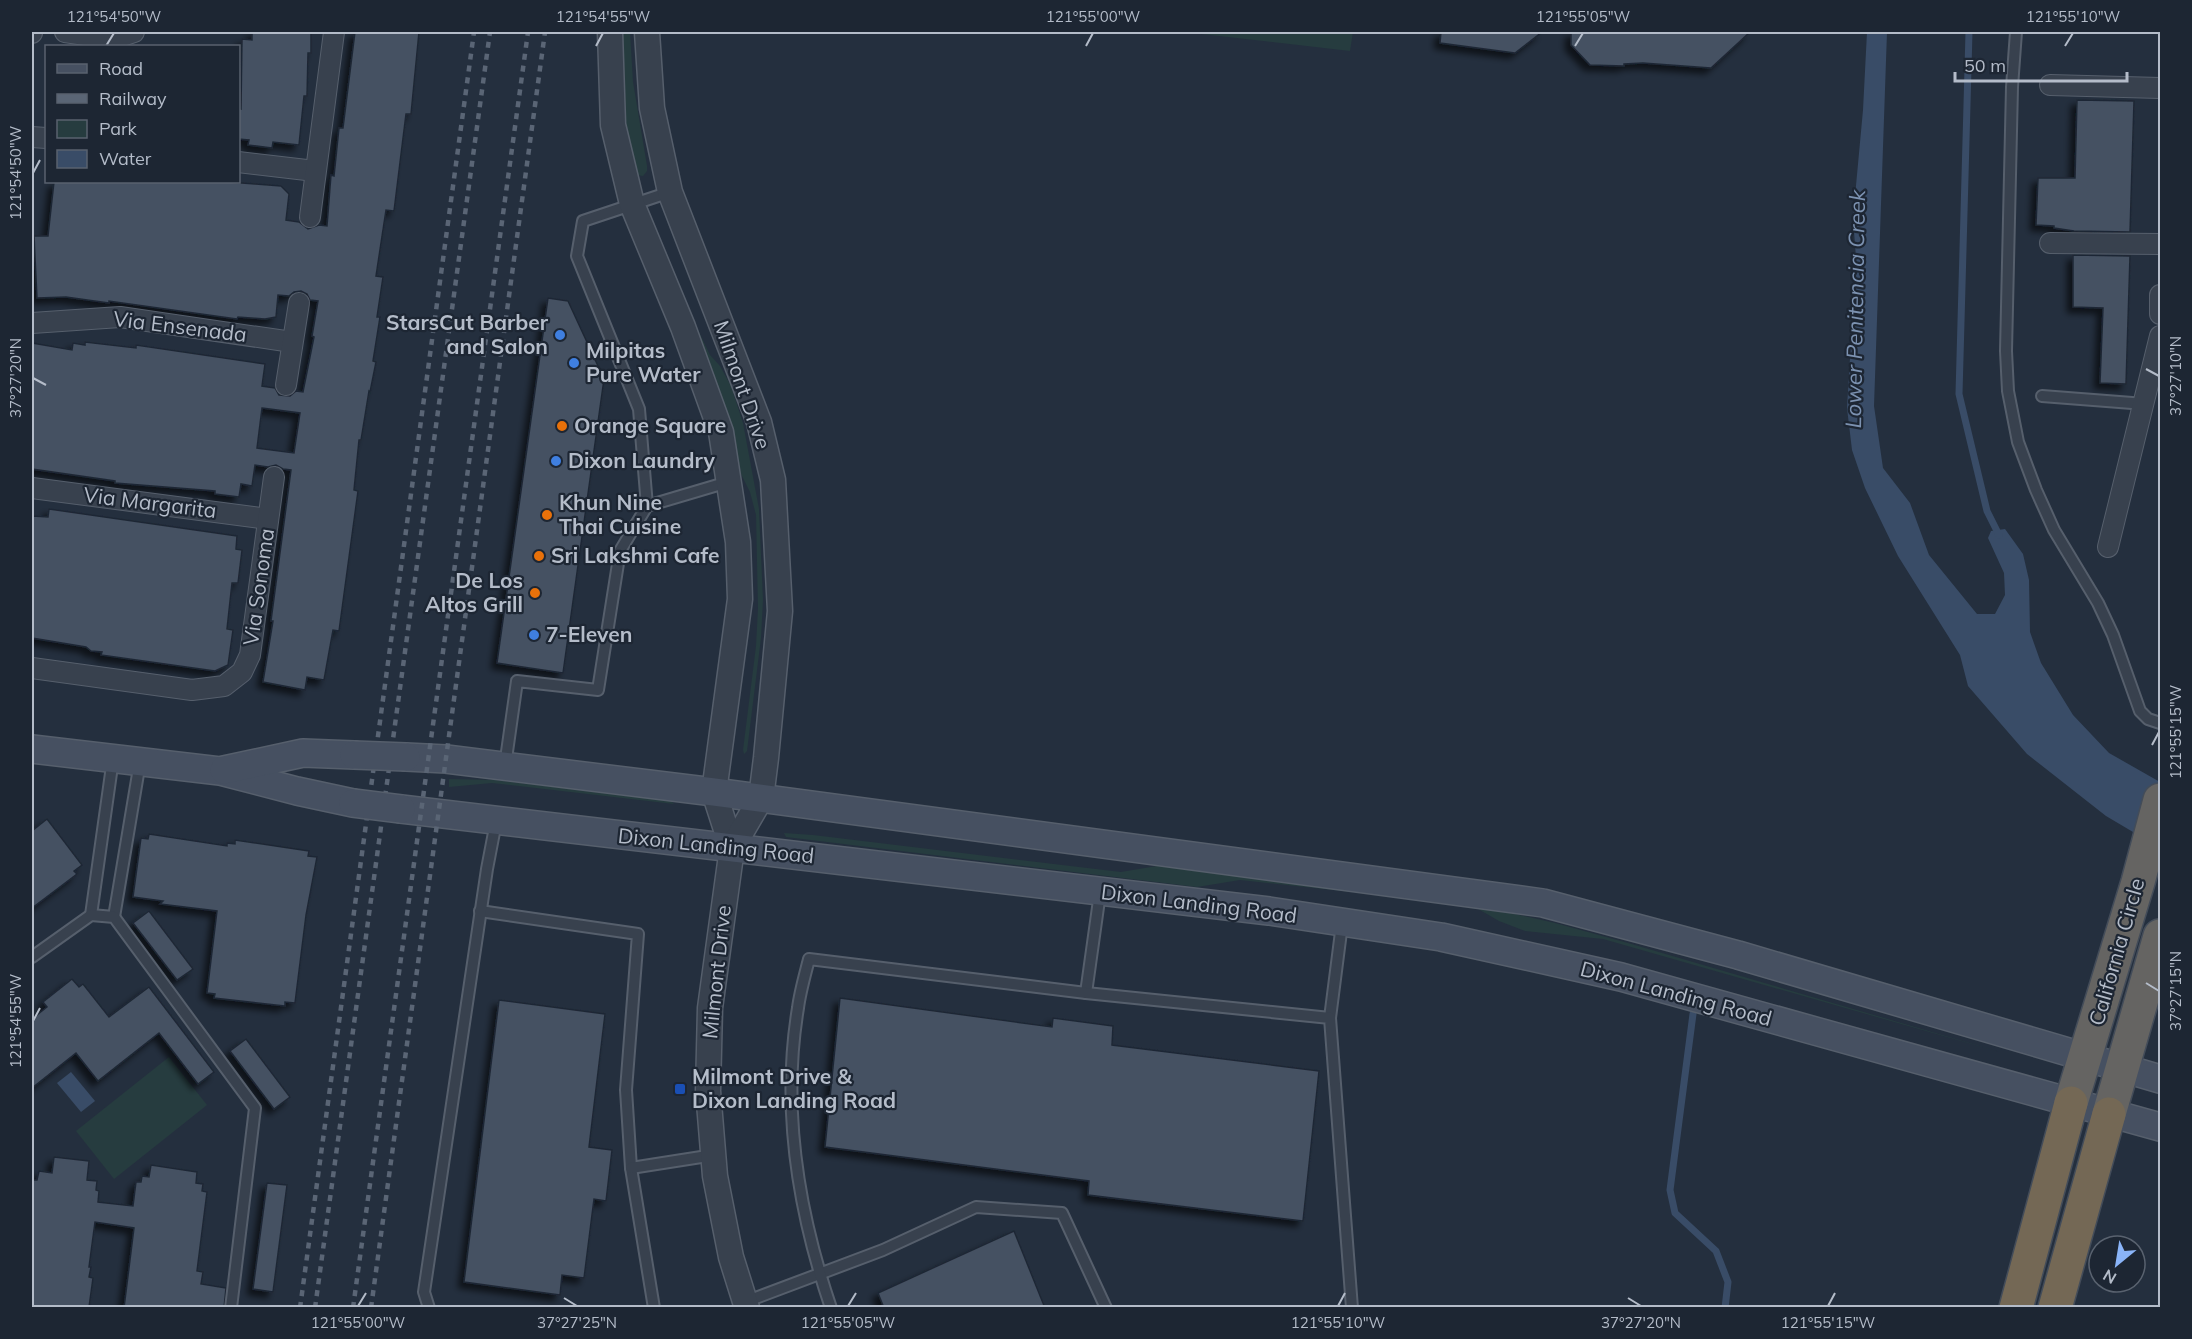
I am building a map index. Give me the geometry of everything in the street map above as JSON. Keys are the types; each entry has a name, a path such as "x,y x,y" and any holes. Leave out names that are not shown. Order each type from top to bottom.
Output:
{"highway":[{"name":"California Circle","path":"2071,1103 2087,1056 2160,800"},
{"name":"California Circle","path":"2109,1114 2160,936"},
{"path":"2016,1308 2071,1103"},
{"path":"2055,1308 2109,1114"}],"main road":[{"name":"Dixon Landing Road","path":"32,749 220,771 297,791 401,809 1269,911 1441,938 1621,977 2160,1127"},
{"name":"Dixon Landing Road","path":"220,771 303,753 446,759 761,798 1543,903 1749,958 2160,1078"}],"street":[{"path":"65,32 113,39 134,32"},
{"path":"310,217 334,32"},
{"name":"Milmont Drive","path":"610,32 613,125 632,204 683,327 721,432 738,542 740,598 714,792 732,848"},
{"name":"Milmont Drive","path":"647,32 652,108 670,192 759,422 773,480 780,611 761,798 732,848 710,1008 708,1091 716,1176 731,1257 746,1305"},
{"path":"2050,85 2160,88"},
{"path":"240,162 315,171"},
{"path":"2050,243 2160,244"},
{"path":"2160,296 2160,314"},
{"path":"286,385 299,303"},
{"name":"Via Ensenada","path":"32,323 120,317 292,342"},
{"path":"2108,547 2160,336"},
{"name":"Via Sonoma","path":"32,668 192,690 224,686 242,672 250,655 274,477"},
{"name":"Via Margarita","path":"32,488 268,519"}],"lane":[{"path":"2016,32 2011,119 2006,351 2008,391 2018,442 2036,490 2055,531 2098,603 2113,635 2140,711 2148,719 2160,723"},
{"path":"505,766 517,681 598,690 620,550 647,506 639,409 577,256 584,221 670,192"},
{"path":"2042,396 2145,404"},
{"path":"647,506 729,482"},
{"path":"92,915 113,759"},
{"path":"140,762 114,917 255,1108 231,1308"},
{"path":"429,1308 424,1292 480,911 496,820"},
{"path":"1086,993 1100,891"},
{"path":"480,911 638,934 626,1090 631,1168 654,1308"},
{"path":"32,957 92,915 114,917"},
{"path":"1342,924 1329,1018 1352,1308"},
{"path":"831,1308 819,1274 802,1209 792,1144 791,1096 796,1020 809,959 1086,993 1329,1018"},
{"path":"631,1168 714,1155"},
{"path":"746,1305 883,1250 976,1207 1062,1213 1106,1308"}],"green space":[{"path":"614,32 630,32 633,82 647,166 647,171 643,176 636,175 629,156"},
{"path":"1184,32 1353,32 1350,51"},
{"path":"677,286 710,355 720,366 731,386 743,423 759,509 763,600 761,638 747,751 744,754 758,608 756,515 750,492 739,470 727,428"},
{"path":"449,779 496,780 671,801 674,804 492,783 449,787"},
{"path":"784,833 1121,872 1169,864 1408,898 1240,880 1197,887 786,837"},
{"path":"1473,906 1555,923 1628,943 2000,1052 1603,939 1525,931 1499,921"},
{"path":"169,1057 207,1105 114,1179 76,1131"}],"water":[{"path":"1867,32 1887,32 1874,406 1883,468 1910,503 1929,555 1977,614 1995,614 2005,595 2004,573 1988,538 1991,531 2005,529 2023,554 2029,580 2030,632 2041,663 2073,715 2109,753 2160,782 2160,848 2106,816 2027,754 1968,686 1960,655 1898,556 1865,488 1852,450 1847,408 1856,258 1853,218 1863,110"},
{"path":"71,1072 95,1101 81,1112 57,1083"}],"building":[{"path":"252,32 311,32 307,96 304,96 299,145 273,142 272,148 248,145 249,140 240,139 242,39 252,40"},
{"path":"355,32 419,32 411,114 406,114 394,211 386,210 376,276 383,277 373,361 376,362 361,440 359,440 354,490 358,491 339,631 333,630 324,680 307,677 305,690 263,682 273,621 271,621 291,470 276,465 268,467 255,465 252,486 241,484 239,497 215,494 215,491 115,483 115,481 32,469 32,343 72,350 73,343 85,345 85,342 136,348 136,345 265,364 262,386 275,388 279,395 290,396 296,391 303,392 314,337 312,336 318,301 310,300 307,294 301,291 289,296 278,295 276,317 265,319 238,317 237,319 109,301 109,303 66,297 37,298 34,236 48,236 54,183 240,183 281,186 289,194 286,220 299,222 308,229 319,225 327,226 331,175 334,176 339,128 343,128","holes":["262,408 300,413 294,453 257,448"]},
{"path":"1441,32 1542,32 1515,53 1440,43"},
{"path":"1571,32 1750,32 1711,68 1643,63 1624,64 1624,66 1590,65 1571,45"},
{"path":"2077,100 2134,101 2130,232 2074,231 2054,228 2054,226 2036,225 2038,178 2075,178"},
{"path":"2073,255 2130,256 2126,384 2100,383 2103,308 2073,307"},
{"path":"548,298 568,301 604,379 563,673 497,663"},
{"path":"49,509 237,536 236,549 242,550 238,583 232,583 227,629 233,630 228,665 215,671 101,655 102,652 91,651 86,647 32,638 32,516 48,517"},
{"path":"47,819 82,865 74,871 77,874 32,908 32,831"},
{"path":"149,834 227,846 227,843 235,844 235,840 309,851 308,856 317,857 306,915 295,1003 285,1002 285,1006 214,998 215,994 207,993 217,911 160,904 163,901 133,897 141,838 148,839"},
{"path":"149,911 193,969 177,980 133,923"},
{"path":"72,979 79,987 83,984 109,1017 149,987 214,1072 198,1084 159,1033 98,1081 76,1053 32,1088 32,1019 47,1007 43,1002"},
{"path":"840,998 1052,1027 1053,1018 1113,1026 1112,1045 1319,1071 1303,1221 1088,1195 1089,1181 825,1147"},
{"path":"499,1000 605,1014 589,1147 612,1150 606,1201 594,1199 584,1278 562,1275 560,1295 464,1282"},
{"path":"246,1039 290,1097 274,1109 230,1051"},
{"path":"54,1157 89,1161 87,1180 97,1181 98,1202 133,1206 136,1182 141,1182 142,1176 149,1177 151,1165 197,1172 196,1183 203,1184 202,1191 207,1192 197,1271 203,1272 201,1284 226,1288 224,1308 124,1308 134,1228 95,1222 89,1267 91,1267 89,1277 93,1278 89,1307 32,1308 33,1180 37,1180 39,1171 52,1173"},
{"path":"267,1183 287,1185 273,1292 253,1289"},
{"path":"1014,1231 1045,1308 884,1308 878,1293"}],"waterway":[{"name":"Lower Penitencia Creek","path":"1969,32 1959,394 1987,511 1999,535"},
{"path":"1693,1014 1670,1190 1675,1213 1716,1251 1728,1282 1725,1308"}],"railway":[{"path":"300,1308 474,32"},
{"path":"315,1308 490,32"},
{"path":"353,1308 528,32"},
{"path":"371,1308 545,32"}],"place":[{"name":"StarsCut Barber and Salon","path":"560,335"},
{"name":"Milpitas Pure Water","path":"574,363"},
{"name":"Orange Square","path":"562,426"},
{"name":"Dixon Laundry","path":"556,461"},
{"name":"Khun Nine Thai Cuisine","path":"547,515"},
{"name":"Sri Lakshmi Cafe","path":"539,556"},
{"name":"De Los Altos Grill","path":"535,593"},
{"name":"7-Eleven","path":"534,635"},
{"name":"Milmont Drive & Dixon Landing Road","path":"680,1089"}]}
